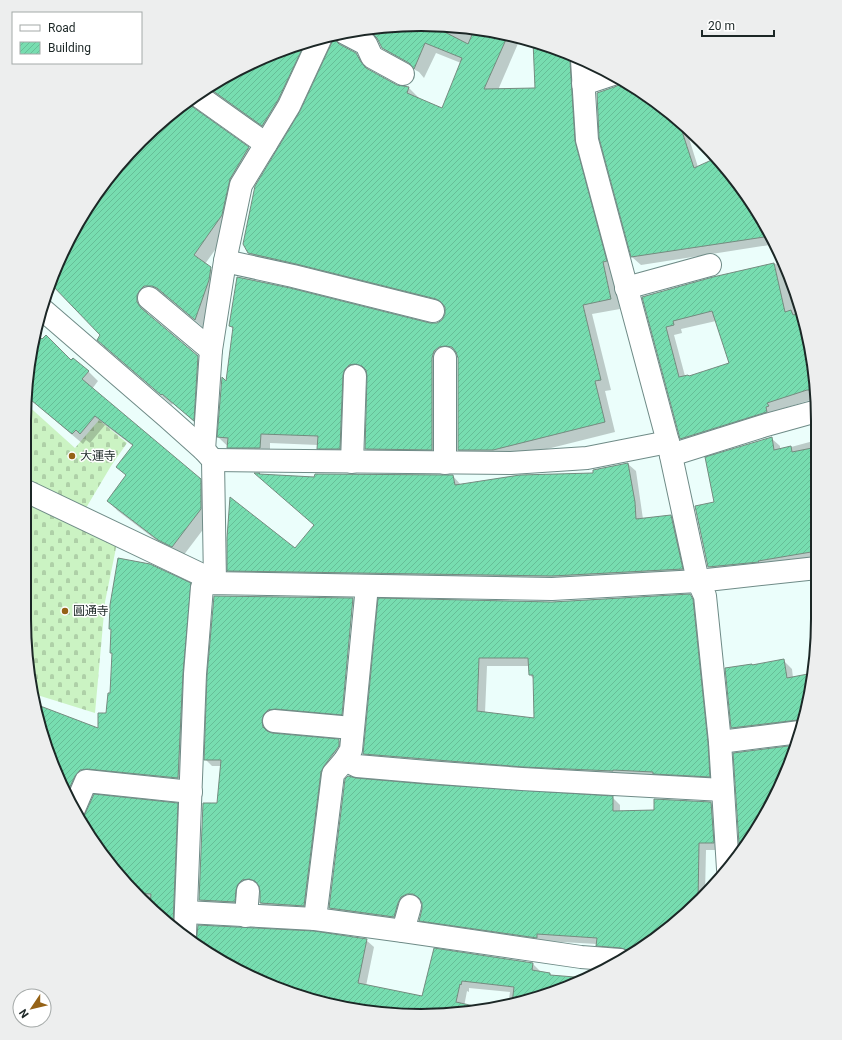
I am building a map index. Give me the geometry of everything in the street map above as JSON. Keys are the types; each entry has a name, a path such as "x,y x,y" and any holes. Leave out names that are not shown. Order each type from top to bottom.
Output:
{"street":[{"path":"352,37 366,44 372,57 403,74"},
{"path":"211,583 208,455 211,350 225,261 241,185 289,106 317,45"},
{"path":"582,66 587,140 670,448 698,581 705,596 720,742 727,859"},
{"path":"583,84 604,77"},
{"path":"202,99 266,144"},
{"path":"225,261 293,276 433,311"},
{"path":"626,288 710,265"},
{"path":"149,298 211,350"},
{"path":"46,313 208,455 352,462 445,463 511,463 587,458 670,448 763,426 811,413"},
{"path":"445,358 445,463"},
{"path":"352,462 356,376"},
{"path":"31,493 200,574 211,583"},
{"path":"186,930 195,674 202,587 211,583 552,589 698,581 811,569"},
{"path":"316,919 333,774 351,750 367,586"},
{"path":"274,721 352,728"},
{"path":"720,742 794,733"},
{"path":"345,760 357,766 522,780 723,790"},
{"path":"77,802 86,781 191,792"},
{"path":"246,916 248,891"},
{"path":"403,931 410,906"},
{"path":"186,912 316,919 581,957 612,959"}],"green space":[{"name":"大運寺","path":"31,409 75,448 99,420 127,443 111,466 83,513 31,488"},
{"name":"圓通寺","path":"31,501 117,543 105,602 95,713 38,695 34,670 31,619"}],"building":[{"path":"421,31 444,32 468,44 472,34 506,40 484,89 535,88 533,48 570,61 575,141 607,261 603,262 611,299 583,305 601,380 595,381 605,422 493,450 458,450 458,358 452,347 445,346 439,347 434,351 432,358 432,450 365,449 367,376 366,370 362,366 355,364 349,365 345,369 343,375 340,449 317,449 318,436 261,434 260,448 227,448 228,438 217,437 222,377 226,381 233,327 229,326 237,277 290,288 430,323 437,323 442,320 445,314 445,307 436,299 248,253 243,244 255,186 300,111 332,41 335,40 339,44 356,53 366,68 397,85 409,87 407,93 442,108 462,58 425,43 414,69 409,63 382,48 377,38 373,34"},
{"path":"302,50 278,100 262,126 213,91 249,71"},
{"path":"619,85 638,97 682,132 694,168 711,160 745,204 765,237 631,257 599,138 597,93"},
{"path":"192,106 249,147 230,179 222,215 194,255 211,267 209,280 195,320 157,288 152,286 144,286 137,295 137,302 141,308 198,356 194,421 97,340 100,335 55,288 61,272 83,226 112,184 145,145"},
{"path":"774,263 785,312 791,310 793,315 796,314 798,320 804,345 810,390 767,403 769,406 766,407 767,412 680,439 642,297 713,277","holes":["712,311 729,363 689,376 679,377 666,327 674,325 673,321"]},
{"path":"46,335 71,360 73,358 89,371 82,379 201,479 201,509 172,547 158,540 107,501 126,475 116,467 133,445 95,416 80,434 76,430 72,434 32,401 38,345 40,337 42,339"},
{"path":"772,437 774,450 791,446 792,452 811,448 811,552 758,561 759,562 708,567 695,506 714,502 705,457"},
{"path":"628,463 635,502 636,519 671,515 683,569 552,576 227,571 227,538 230,497 295,548 314,525 254,473 314,477 315,474 453,475 455,485 520,475 593,473 593,470"},
{"path":"118,558 150,564 191,583 183,673 178,778 87,769 80,770 75,776 70,788 52,744 41,706 98,728 98,713 106,713 108,693 110,693 112,653 110,653 111,629 109,629 110,605"},
{"path":"690,594 693,599 708,743 710,777 653,774 653,772 523,767 363,754 378,598 552,602","holes":["479,658 528,658 529,675 533,675 534,718 477,711"]},
{"path":"214,596 353,598 342,715 275,709 268,710 264,714 262,720 263,727 272,733 339,739 339,746 321,772 304,906 260,903 259,886 255,881 249,879 242,880 238,884 235,902 199,900 203,803 217,803 221,760 204,760 207,675"},
{"path":"784,659 787,678 807,674 798,720 731,728 725,668"},
{"path":"789,746 771,791 759,814 739,844 733,753"},
{"path":"348,776 426,784 613,796 613,811 654,810 654,799 711,802 714,843 699,843 698,894 658,928 627,950 621,948 596,946 597,938 537,934 537,938 419,921 422,903 419,898 413,894 407,894 401,897 394,917 329,908 345,779"},
{"path":"94,794 178,803 173,919 151,900 151,894 144,894 128,876 97,836 84,815"},
{"path":"198,925 314,931 367,939 358,983 422,996 434,948 533,963 532,970 550,973 550,975 575,977 513,998 514,987 462,981 456,1002 472,1006 421,1009 370,1006 320,996 272,979 226,957 196,937"}],"place":[{"name":"大運寺","path":"72,456"},
{"name":"圓通寺","path":"65,611"}]}
